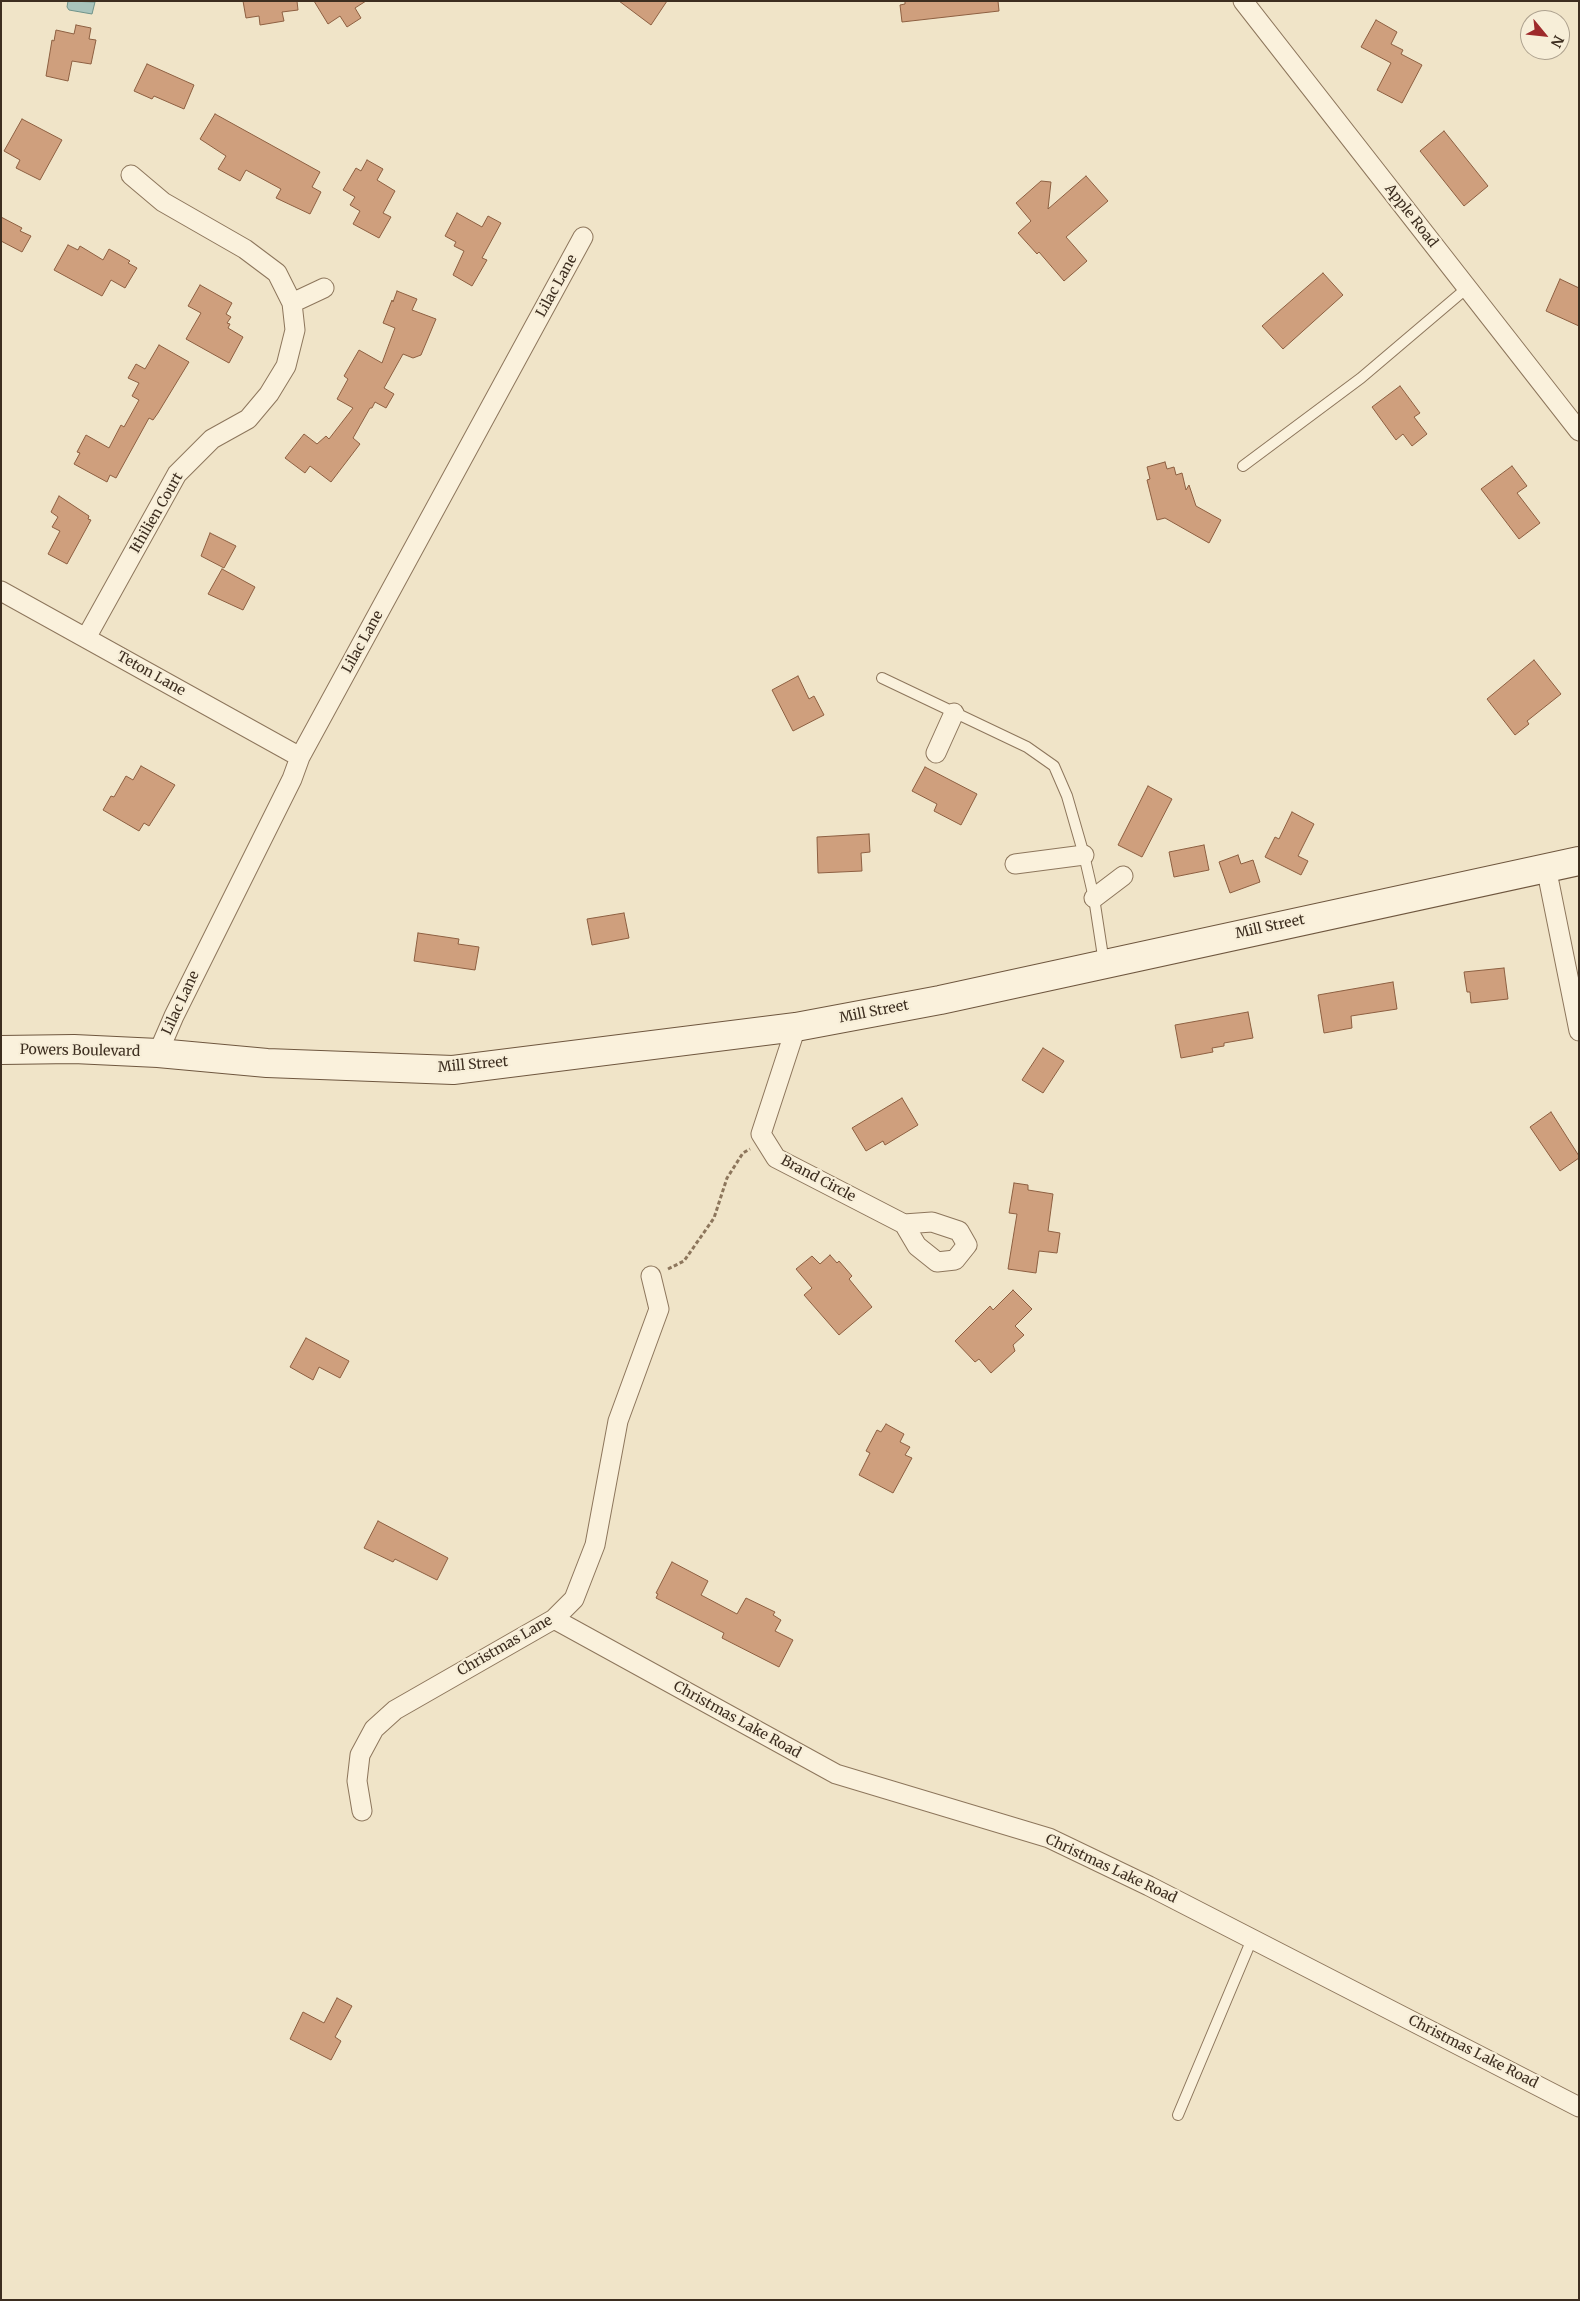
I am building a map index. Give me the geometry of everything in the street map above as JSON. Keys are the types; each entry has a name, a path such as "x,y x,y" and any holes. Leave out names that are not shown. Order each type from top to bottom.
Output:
{"main road":[{"name":"Mill Street","path":"158,1053 267,1063 453,1070 796,1027 940,1000 1579,860"},
{"name":"Powers Boulevard","path":"1,1050 74,1049 158,1053"}],"street":[{"name":"Apple Road","path":"1243,1 1579,431"},
{"name":"Ithilien Court","path":"86,638 177,474 212,439 248,419 269,394 286,366 296,330 292,303 277,273 245,249 163,202 131,175"},
{"name":"Lilac Lane","path":"158,1053 174,1016 292,779 300,757 583,238"},
{"path":"292,303 324,288"},
{"name":"Teton Lane","path":"1,590 300,757"},
{"path":"936,753 954,713"},
{"path":"1015,864 1084,855"},
{"path":"1546,866 1579,1031"},
{"path":"1094,898 1123,876"},
{"path":"765,1141 761,1134 796,1027"},
{"name":"Brand Circle","path":"765,1141 776,1158 904,1224"},
{"name":"Christmas Lane","path":"362,1811 357,1781 360,1756 374,1729 395,1710 554,1619 574,1599 595,1545 618,1421 659,1309 651,1276"},
{"name":"Christmas Lake Road","path":"554,1619 836,1774 1049,1838 1252,1939 1579,2107"}],"lane":[{"path":"1243,466 1360,378 1467,288"},
{"path":"882,678 1027,747 1054,766 1066,796 1084,855 1094,898 1104,964"},
{"path":"1178,2115 1252,1939"}],"path":[{"path":"651,1276 684,1261 714,1218 727,1178 742,1153 765,1141"}],"water":[{"path":"68,1 95,2 92,14 69,10 67,7"}],"building":[{"path":"243,1 297,1 298,10 282,12 284,21 260,25 259,16 246,18"},
{"path":"314,1 366,1 355,8 361,18 347,27 340,16 328,24"},
{"path":"619,1 667,1 651,25"},
{"path":"905,1 998,1 999,11 902,22 900,5 905,4"},
{"path":"1376,20 1397,32 1391,44 1403,50 1401,54 1422,65 1402,103 1377,90 1391,63 1361,47"},
{"path":"76,25 91,28 89,39 96,40 91,64 72,61 68,81 46,76 52,40 54,41 56,30 74,34"},
{"path":"147,64 194,85 184,109 154,96 152,99 134,91"},
{"path":"215,114 320,172 312,187 321,192 310,214 276,198 281,189 246,170 240,181 218,169 226,156 200,139"},
{"path":"22,119 62,140 40,180 16,168 20,160 4,151"},
{"path":"1444,131 1488,186 1464,206 1420,151"},
{"path":"367,160 383,169 377,180 395,191 383,213 391,217 379,238 353,224 360,211 350,205 355,197 343,190 356,168 361,171"},
{"path":"1086,176 1108,201 1066,237 1087,261 1064,281 1039,252 1037,254 1018,233 1031,221 1016,203 1041,181 1051,182 1048,209"},
{"path":"457,213 482,227 488,216 501,223 482,258 487,260 472,286 453,275 464,251 454,246 456,242 445,236"},
{"path":"1,217 22,228 20,231 31,236 22,252 1,241"},
{"path":"68,245 78,250 80,246 103,260 109,249 130,261 128,263 137,268 125,288 111,280 102,296 54,270"},
{"path":"1323,273 1343,295 1283,349 1262,326"},
{"path":"1560,279 1579,288 1579,326 1546,311"},
{"path":"200,285 232,303 226,314 231,317 227,323 230,324 228,328 243,337 229,363 186,339 201,313 188,306"},
{"path":"397,291 417,299 412,310 436,319 421,355 413,358 403,354 384,388 394,394 386,408 375,402 372,408 370,408 353,438 360,444 331,482 310,466 305,473 285,458 304,434 317,444 326,436 329,439 353,408 337,399 348,379 344,376 359,350 382,363 395,328 383,323"},
{"path":"159,345 189,362 153,420 149,418 116,478 110,475 107,482 74,464 80,453 77,452 86,435 109,448 121,425 124,427 139,400 132,396 139,383 128,378 136,364 145,369"},
{"path":"1400,386 1420,413 1414,417 1427,434 1412,446 1403,434 1396,440 1372,407"},
{"path":"1165,462 1167,469 1174,467 1176,475 1182,473 1186,490 1189,485 1196,506 1221,520 1209,543 1165,518 1157,520 1147,480 1150,479 1147,467"},
{"path":"1512,466 1527,486 1517,493 1540,523 1519,539 1481,489"},
{"path":"59,496 89,516 88,519 91,520 67,564 48,554 60,531 52,527 58,517 51,512"},
{"path":"210,533 236,546 224,568 201,556"},
{"path":"222,569 255,587 243,610 208,594"},
{"path":"1534,660 1561,694 1527,721 1529,724 1515,735 1487,699"},
{"path":"798,676 809,699 814,696 824,715 793,731 772,690"},
{"path":"141,766 175,785 149,826 144,823 139,831 103,810 111,796 114,797 126,776 133,780"},
{"path":"925,767 977,794 961,825 934,811 937,804 912,791"},
{"path":"1148,786 1172,799 1142,857 1118,845"},
{"path":"1292,812 1314,824 1298,856 1308,861 1301,875 1265,857 1275,837 1279,839"},
{"path":"869,834 870,852 861,853 862,871 818,873 817,837"},
{"path":"1204,845 1209,870 1174,877 1169,852"},
{"path":"1238,855 1241,864 1253,860 1260,882 1230,893 1219,862"},
{"path":"624,913 629,938 592,945 587,919"},
{"path":"418,933 459,939 458,944 479,947 475,970 414,961"},
{"path":"1504,968 1508,999 1471,1003 1464,972"},
{"path":"1393,982 1397,1009 1351,1016 1352,1028 1324,1033 1318,995"},
{"path":"1248,1012 1253,1038 1224,1043 1224,1046 1212,1048 1213,1052 1181,1058 1175,1025"},
{"path":"1043,1048 1064,1061 1043,1093 1022,1080"},
{"path":"902,1098 918,1125 885,1145 883,1141 866,1151 852,1128"},
{"path":"1551,1112 1579,1156 1579,1158 1560,1171 1530,1127"},
{"path":"1014,1183 1028,1185 1028,1190 1053,1194 1048,1231 1060,1233 1057,1253 1039,1251 1036,1273 1008,1269 1017,1214 1009,1213"},
{"path":"830,1255 837,1263 839,1261 852,1276 849,1279 872,1307 839,1335 804,1295 812,1288 796,1269 812,1256 820,1264"},
{"path":"1013,1290 1032,1309 1015,1326 1024,1335 1013,1345 1015,1351 991,1373 979,1359 975,1362 955,1341 990,1306 993,1310"},
{"path":"306,1338 349,1361 340,1378 319,1367 313,1380 290,1367"},
{"path":"886,1424 904,1434 900,1442 910,1447 905,1455 912,1458 893,1493 859,1475 870,1453 866,1451 877,1430 881,1432"},
{"path":"378,1521 448,1558 437,1580 395,1559 393,1562 364,1548"},
{"path":"672,1562 708,1581 701,1595 737,1614 746,1598 775,1612 773,1615 781,1620 775,1631 793,1640 779,1667 722,1638 724,1633 656,1598 658,1594 656,1593"},
{"path":"337,1998 352,2006 335,2037 341,2041 331,2060 290,2039 303,2012 324,2023"}]}
